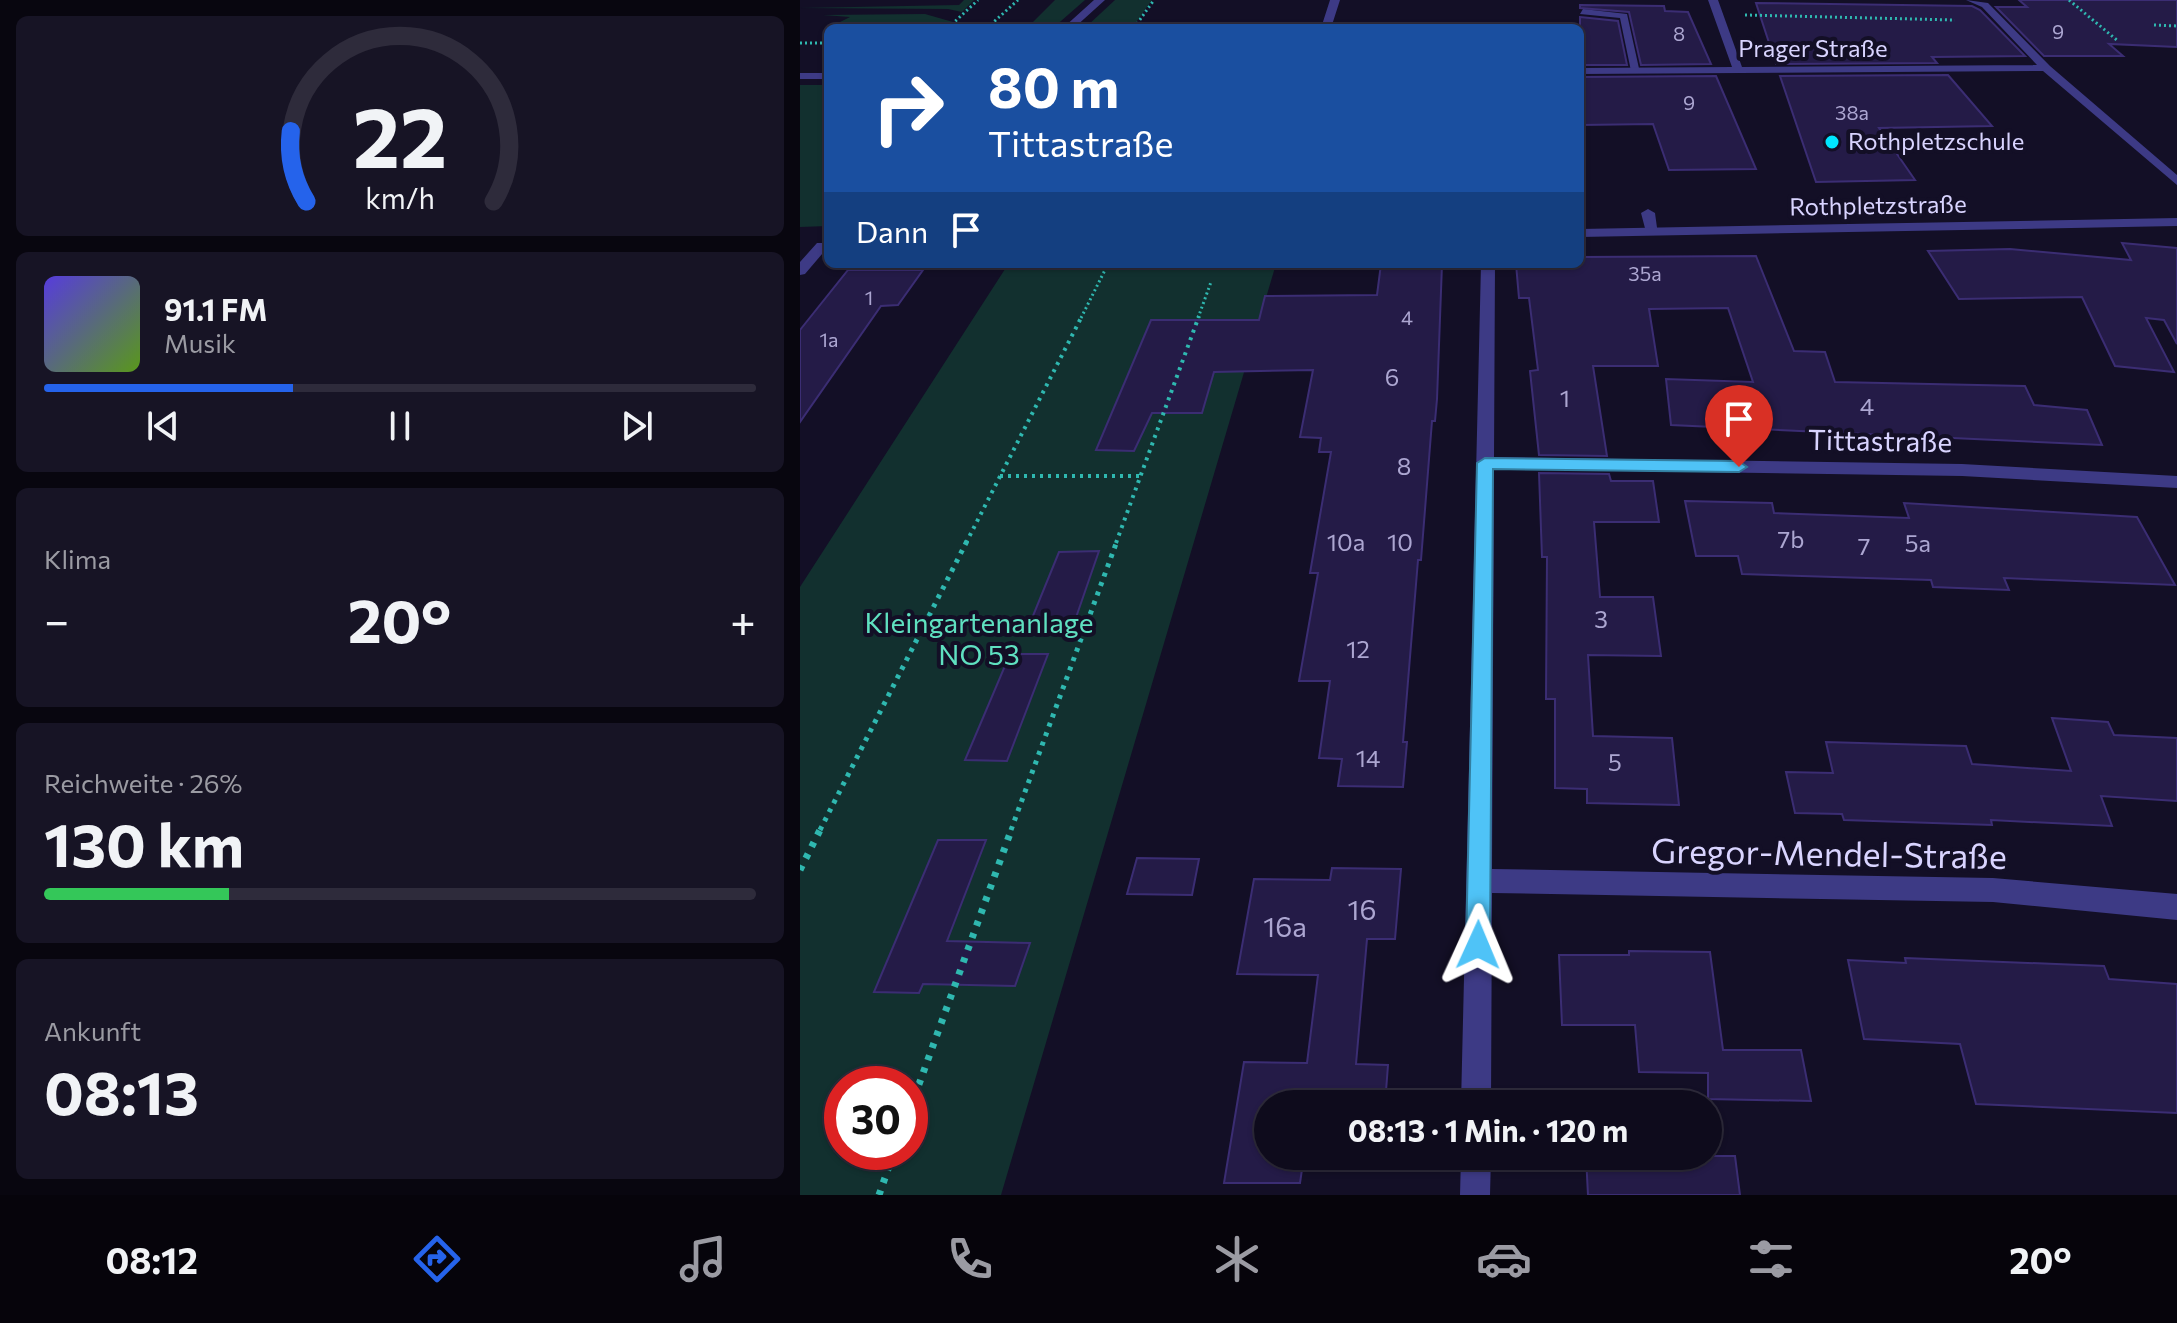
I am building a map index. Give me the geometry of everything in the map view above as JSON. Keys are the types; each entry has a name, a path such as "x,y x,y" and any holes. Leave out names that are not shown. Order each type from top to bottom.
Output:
{"street":[{"path":"1073,24 1100,0"},
{"path":"1327,24 1335,0"},
{"path":"1713,0 1738,70"},
{"path":"1971,0 1985,5 2046,68 2177,181"},
{"path":"1583,12 1624,16 1636,71"},
{"name":"Prager Straße","path":"1584,71 2046,68"},
{"path":"800,76 824,76"},
{"path":"1648,213 1653,232"},
{"name":"Rothpletzstraße","path":"1584,233 2177,222"},
{"path":"800,246 824,246"},
{"path":"800,271 824,247"},
{"path":"1476,1090 1488,268"},
{"name":"Tittastraße","path":"1485,463 1962,470 2177,482"},
{"name":"Gregor-Mendel-Straße","path":"1479,881 1993,890 2177,907"},
{"path":"1475,1195 1476,1170"}],"path":[{"path":"952,24 978,0"},
{"path":"991,24 1018,0"},
{"path":"1137,24 1154,0"},
{"path":"2069,0 2118,41"},
{"path":"1716,14 2000,21"},
{"path":"2154,25 2177,26"},
{"path":"800,43 824,43"},
{"path":"800,870 1106,268"},
{"path":"926,1066 1211,282"},
{"path":"1000,476 1141,476"},
{"path":"879,1195 888,1170"}],"green space":[{"path":"964,0 974,0 962,12 948,9 800,8 959,5"},
{"path":"1055,0 1085,0 1058,24 1031,24"},
{"path":"1115,0 1152,0 1135,24 1089,24"},
{"path":"925,14 953,22 840,24 850,17 823,15"},
{"path":"800,85 824,85 824,226 800,227"},
{"name":"Kleingartenanlage NO 53","path":"1006,268 1275,268 1001,1195 800,1195 800,587"}],"building":[{"path":"2019,0 2177,0 2177,47 2109,44 2123,56 2044,56 1996,7 2027,7"},
{"path":"1756,3 1972,6 1980,10 2025,56 1932,57 1937,63 1776,64"},
{"path":"1580,5 1664,6 1665,11 1688,12 1711,64 1641,65 1629,12 1580,8"},
{"path":"1580,17 1618,21 1627,65 1584,65 1584,24 1580,24"},
{"path":"1948,75 1992,126 1879,128 1915,180 1816,182 1780,76"},
{"path":"1716,76 1756,169 1669,170 1653,124 1584,125 1584,77"},
{"path":"2122,243 2177,248 2177,344 2164,320 2146,318 2174,372 2115,366 2082,297 1959,299 1928,251 2010,249 2131,260"},
{"path":"1756,256 1794,351 1825,352 1835,382 2025,386 2034,405 2087,410 2102,445 1671,425 1666,379 1753,382 1728,308 1649,309 1658,366 1593,366 1607,456 1539,455 1530,371 1538,370 1529,298 1519,298 1516,268 1584,268 1584,257"},
{"path":"1380,268 1442,268 1437,399 1435,421 1432,421 1421,560 1418,560 1403,742 1407,742 1403,787 1338,786 1342,759 1319,758 1330,681 1299,681 1318,573 1310,573 1331,452 1319,452 1321,438 1300,437 1313,370 1214,372 1202,413 1152,413 1134,451 1096,450 1151,320 1259,320 1265,296 1377,295"},
{"path":"848,270 923,270 898,305 881,306 800,422 800,330"},
{"path":"1539,473 1609,474 1611,481 1653,481 1659,522 1594,522 1600,597 1653,597 1661,656 1588,655 1593,736 1672,738 1679,805 1587,803 1587,789 1555,788 1555,699 1546,699 1547,557 1542,557"},
{"path":"1685,501 1772,503 1774,513 1909,518 1904,503 2137,517 2175,585 2004,578 2009,590 1933,587 1931,580 1742,574 1738,556 1696,556"},
{"path":"1099,551 1072,629 1028,628 1059,552"},
{"path":"1010,654 1048,654 1007,761 965,760"},
{"path":"2052,718 2108,722 2114,735 2177,738 2177,801 2101,796 2112,826 1991,820 1992,825 1844,820 1842,814 1795,813 1786,772 1833,773 1826,742 1966,746 1972,764 2071,771"},
{"path":"938,840 986,840 947,941 1030,943 1015,986 923,984 919,993 874,992"},
{"path":"1137,858 1199,859 1192,895 1127,894"},
{"path":"1332,868 1401,869 1395,939 1367,939 1356,1064 1388,1065 1386,1090 1254,1090 1254,1170 1302,1170 1300,1183 1224,1183 1244,1062 1307,1063 1318,975 1237,974 1254,879 1330,880"},
{"path":"1629,951 1710,952 1723,1050 1801,1050 1811,1101 1722,1099 1722,1090 1708,1090 1708,1073 1639,1072 1635,1025 1562,1025 1559,955 1629,955"},
{"path":"1905,958 2104,966 2109,979 2177,984 2177,1113 1976,1104 1960,1044 1864,1039 1848,960 1906,963"},
{"path":"1722,1156 1735,1156 1740,1195 1588,1195 1587,1170 1722,1170"}],"place":[{"name":"Rothpletzschule","path":"1832,142"}],"route":[{"path":"1478,945 1485,463 1739,467"}]}
